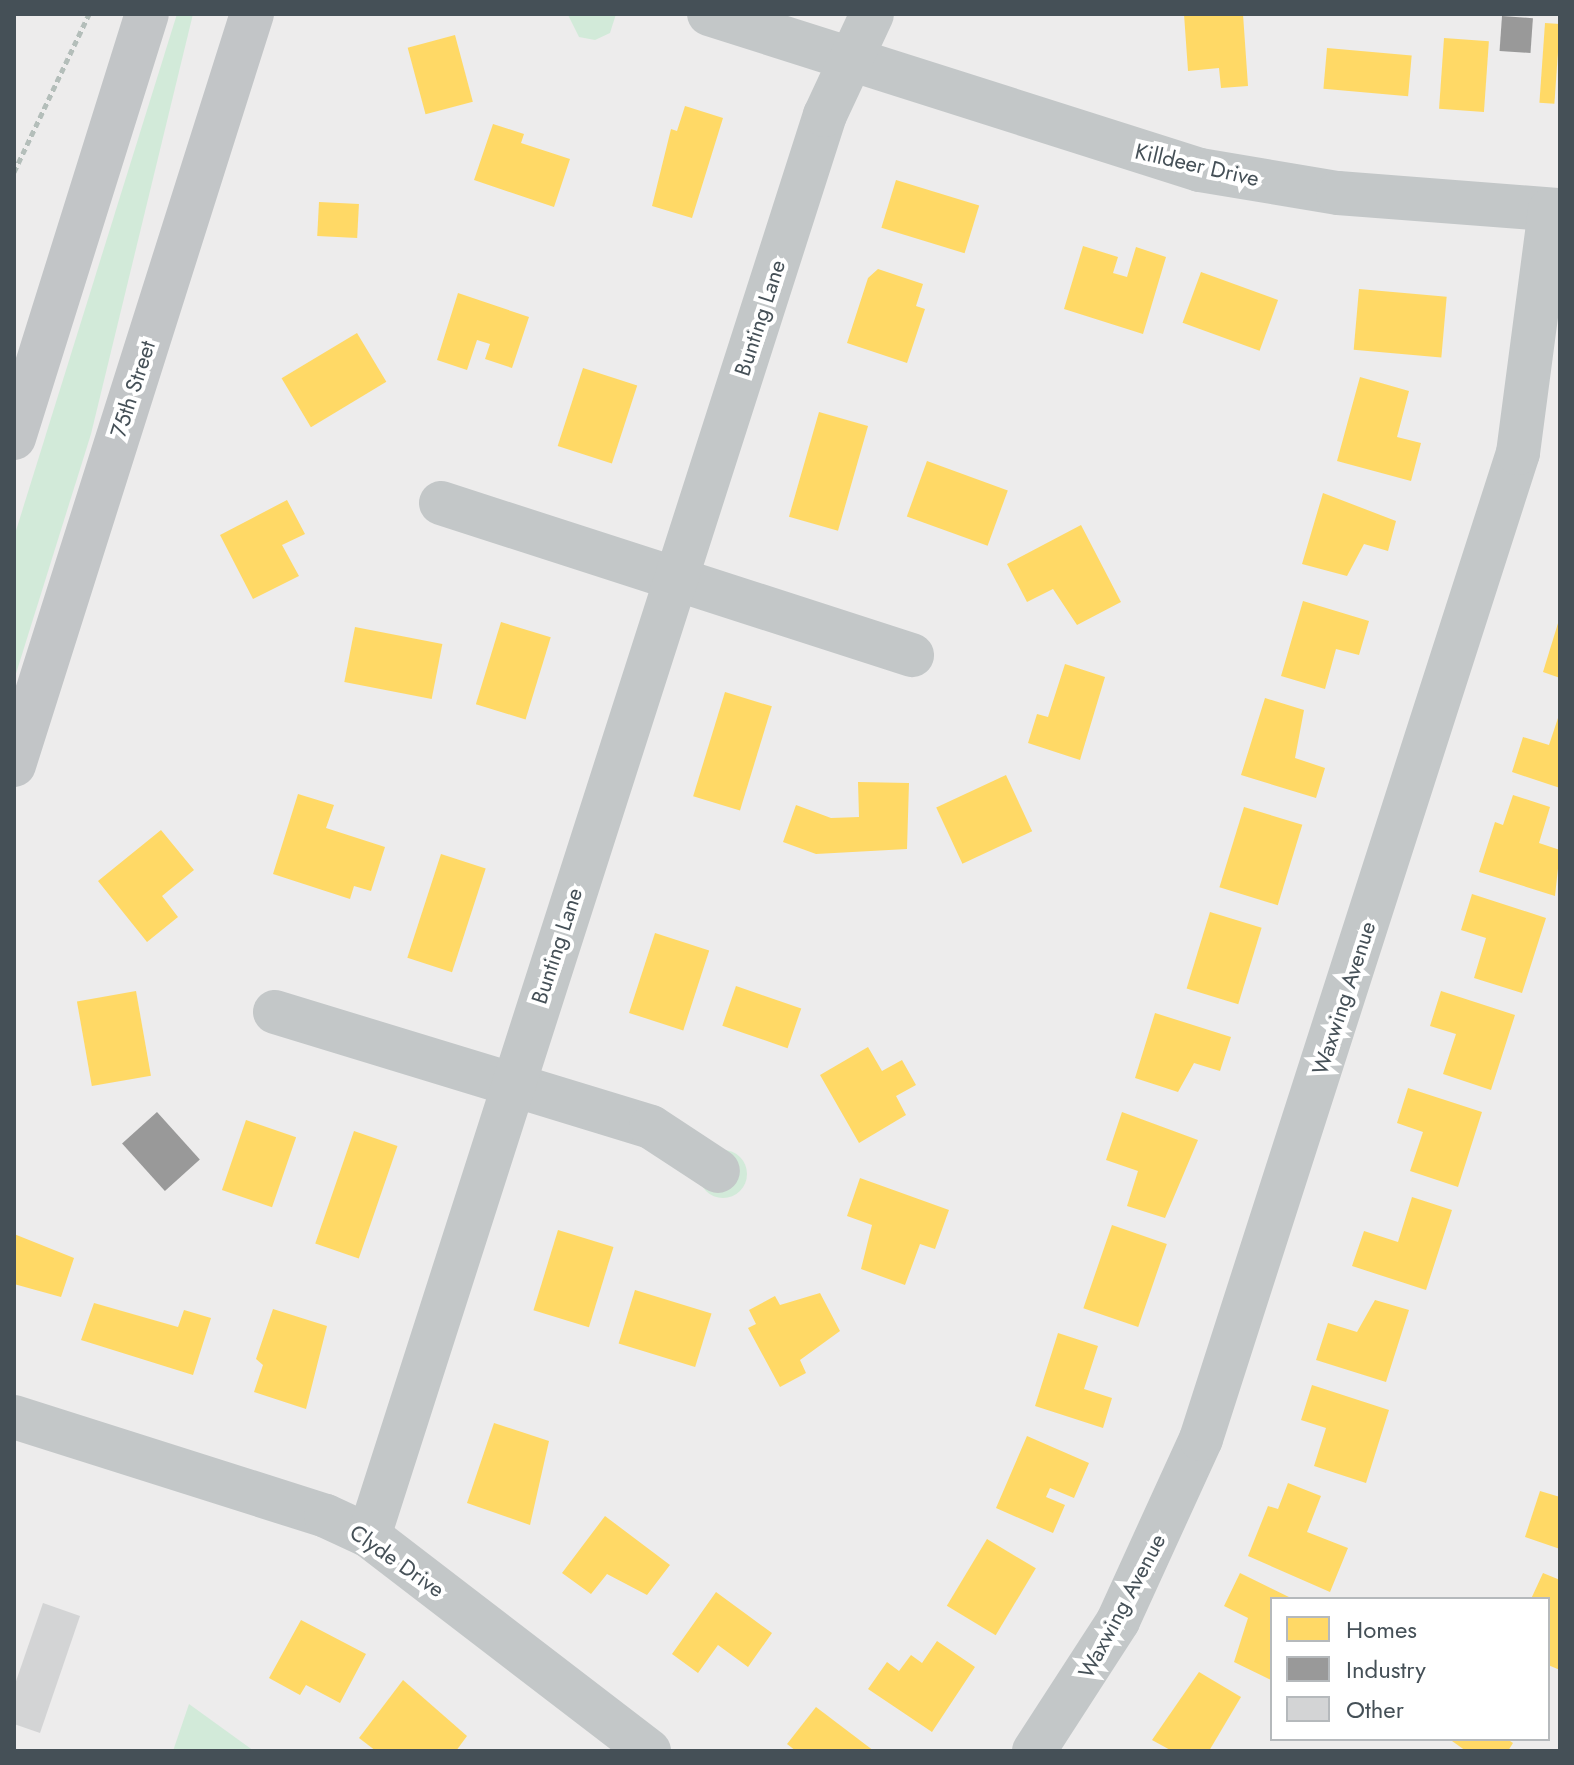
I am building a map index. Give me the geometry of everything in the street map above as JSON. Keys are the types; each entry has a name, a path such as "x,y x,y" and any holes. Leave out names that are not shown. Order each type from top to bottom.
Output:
{"main road":[{"path":"14,438 147,14"},
{"name":"75th Street","path":"14,765 252,14"}],"street":[{"path":"709,14 847,59"},
{"name":"Bunting Lane","path":"369,1536 675,579 847,59 872,14"},
{"name":"Killdeer Drive","path":"847,59 1200,170 1338,193 1555,210"},
{"name":"Waxwing Avenue","path":"1034,1751 1118,1621 1201,1439 1518,453 1555,210"},
{"path":"441,503 912,655"},
{"path":"275,1012 651,1127 718,1171"},
{"name":"Clyde Drive","path":"14,1417 326,1516 369,1536 649,1751"}],"path":[{"path":"14,172 89,14"}],"green space":[{"path":"177,14 193,14 91,434 14,680 14,537"},
{"path":"616,14 610,33 595,40 579,37 568,15"},
{"path":"723,1150 740,1157 747,1174 740,1191 723,1198 706,1191 699,1174 706,1157"},
{"path":"189,1704 254,1751 173,1751"}],"building: Homes":[{"path":"1184,14 1243,14 1248,86 1221,88 1219,68 1188,71"},
{"path":"1545,23 1560,24 1554,104 1539,103"},
{"path":"455,35 473,102 426,114 408,48"},
{"path":"1444,38 1489,41 1484,112 1439,109"},
{"path":"1327,48 1412,55 1408,96 1323,89"},
{"path":"685,106 723,118 692,218 652,206 671,129 677,131"},
{"path":"493,124 524,134 521,143 570,159 554,207 474,180"},
{"path":"896,180 979,205 965,253 881,228"},
{"path":"319,202 359,204 357,238 317,236"},
{"path":"1083,246 1118,257 1113,273 1127,277 1136,247 1166,257 1143,334 1064,309"},
{"path":"878,269 923,284 916,306 925,309 907,363 847,343 868,278"},
{"path":"1201,272 1278,300 1260,351 1183,323"},
{"path":"1359,289 1447,297 1441,357 1354,350"},
{"path":"458,293 529,317 512,368 485,359 490,344 477,340 467,370 437,360"},
{"path":"357,333 386,382 311,427 282,378"},
{"path":"583,368 637,386 612,464 558,446"},
{"path":"1360,377 1409,391 1397,437 1421,443 1411,481 1337,461"},
{"path":"819,412 868,426 838,531 789,517"},
{"path":"927,461 1008,490 988,546 907,516"},
{"path":"1323,493 1396,521 1388,551 1364,544 1347,576 1302,564"},
{"path":"287,500 305,534 282,545 299,576 253,599 220,535"},
{"path":"1081,525 1121,602 1077,625 1053,589 1027,602 1007,564"},
{"path":"1303,601 1369,621 1359,655 1336,649 1325,689 1281,676"},
{"path":"1560,620 1560,678 1543,672"},
{"path":"501,622 551,637 526,719 476,704"},
{"path":"355,627 442,644 432,699 344,682"},
{"path":"1065,664 1105,677 1080,760 1028,743 1037,714 1048,717"},
{"path":"725,692 772,706 740,811 693,796"},
{"path":"1265,698 1304,710 1295,758 1325,768 1316,798 1241,775"},
{"path":"1560,712 1560,788 1512,772 1523,737 1549,745"},
{"path":"1006,775 1032,831 962,864 936,808"},
{"path":"858,782 909,783 907,849 816,854 783,842 796,805 831,818 859,817"},
{"path":"298,794 334,805 326,828 385,847 371,891 354,886 350,899 273,874"},
{"path":"1513,795 1550,807 1539,843 1560,850 1555,896 1479,872 1495,822 1503,825"},
{"path":"1244,807 1302,825 1278,905 1219,887"},
{"path":"161,830 194,870 162,896 178,917 147,942 98,881"},
{"path":"441,854 486,869 452,972 407,958"},
{"path":"1472,894 1546,918 1522,993 1474,978 1486,938 1461,930"},
{"path":"1210,912 1262,928 1238,1004 1187,989"},
{"path":"655,933 709,951 683,1031 629,1013"},
{"path":"736,986 801,1008 788,1048 722,1026"},
{"path":"136,991 151,1076 92,1086 77,1001"},
{"path":"1441,991 1515,1015 1491,1090 1443,1074 1456,1034 1430,1026"},
{"path":"1155,1013 1231,1037 1220,1071 1194,1063 1178,1092 1135,1078"},
{"path":"868,1047 882,1071 902,1060 916,1085 896,1096 906,1115 859,1143 820,1075"},
{"path":"1408,1088 1482,1112 1458,1187 1410,1171 1423,1132 1397,1123"},
{"path":"1122,1112 1198,1140 1165,1218 1127,1206 1138,1171 1106,1160"},
{"path":"246,1120 296,1137 272,1207 222,1190"},
{"path":"354,1131 397,1146 359,1258 315,1244"},
{"path":"860,1178 949,1210 935,1249 920,1244 905,1285 861,1269 872,1225 847,1216"},
{"path":"1412,1197 1452,1210 1426,1290 1352,1266 1364,1231 1398,1242"},
{"path":"1112,1225 1167,1244 1138,1327 1083,1308"},
{"path":"558,1230 613,1247 589,1327 533,1310"},
{"path":"14,1234 74,1258 61,1297 14,1284"},
{"path":"635,1290 712,1313 695,1367 619,1344"},
{"path":"820,1293 840,1331 800,1360 806,1373 780,1387 748,1328 756,1324 749,1310 775,1296 780,1305"},
{"path":"1375,1300 1409,1310 1386,1382 1316,1360 1328,1323 1357,1332"},
{"path":"94,1303 178,1327 184,1310 211,1318 193,1375 81,1340"},
{"path":"273,1309 327,1326 306,1409 254,1392 263,1365 256,1359"},
{"path":"1058,1333 1098,1346 1084,1389 1112,1398 1103,1428 1035,1406"},
{"path":"1312,1385 1389,1410 1366,1483 1314,1466 1326,1428 1301,1420"},
{"path":"494,1423 549,1441 530,1525 467,1503"},
{"path":"1027,1436 1089,1463 1074,1498 1050,1488 1046,1497 1065,1505 1053,1533 996,1508"},
{"path":"1288,1483 1321,1496 1307,1532 1348,1548 1330,1592 1248,1556 1268,1506 1278,1509"},
{"path":"1540,1491 1560,1497 1560,1549 1525,1537"},
{"path":"605,1516 670,1565 647,1595 607,1574 591,1594 562,1573"},
{"path":"987,1539 1036,1568 996,1635 947,1606"},
{"path":"1240,1573 1289,1597 1270,1597 1270,1680 1234,1662 1248,1618 1224,1606"},
{"path":"1543,1573 1560,1580 1560,1670 1550,1666 1550,1597 1532,1597"},
{"path":"716,1592 772,1633 748,1667 718,1645 698,1673 672,1654"},
{"path":"301,1620 366,1654 340,1703 306,1685 300,1695 269,1678"},
{"path":"937,1641 975,1667 932,1732 868,1689 887,1662 899,1671 911,1655 922,1663"},
{"path":"1199,1672 1241,1697 1209,1751 1172,1751 1152,1740"},
{"path":"403,1680 467,1736 456,1751 376,1751 359,1738"},
{"path":"816,1707 874,1751 796,1751 787,1744"},
{"path":"1452,1741 1513,1743 1508,1751 1466,1751"}],"building: Industry":[{"path":"1502,16 1533,18 1530,53 1500,51"},
{"path":"157,1112 200,1160 165,1191 122,1143"}],"building: Other":[{"path":"43,1603 80,1616 40,1733 14,1724 14,1687"}]}
